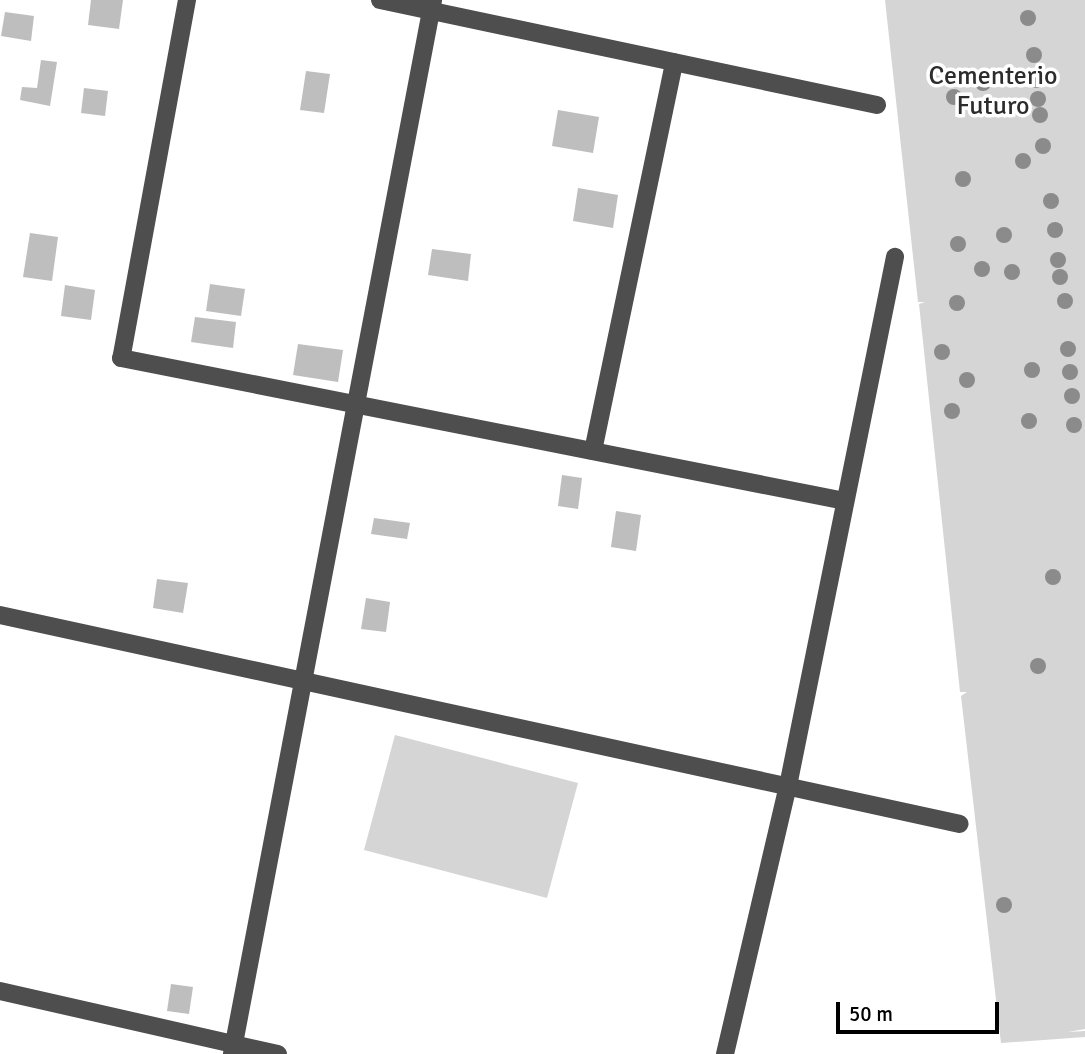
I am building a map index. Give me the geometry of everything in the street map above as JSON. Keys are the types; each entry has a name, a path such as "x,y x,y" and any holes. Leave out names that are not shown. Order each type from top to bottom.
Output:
{"street":[{"path":"187,0 121,358 845,501"},
{"path":"380,0 432,6 674,62 877,105"},
{"path":"233,1049 432,6"},
{"path":"593,451 674,62"},
{"path":"725,1054 788,786 895,257"},
{"path":"0,615 960,824"},
{"path":"0,991 233,1049 272,1053"}],"green space":[{"name":"Cementerio Futuro","path":"885,0 1085,0 1085,1029 1068,1032 1085,1031 1085,1037 1001,1043 961,696 967,692 960,692 919,304 925,302 918,302"},
{"path":"395,735 578,783 547,898 364,850"}],"building":[{"path":"91,0 123,0 119,29 88,25"},
{"path":"5,12 34,16 31,41 1,36"},
{"path":"41,60 57,62 50,106 20,100 22,87 37,88"},
{"path":"306,71 330,74 324,113 300,110"},
{"path":"84,88 108,91 105,116 81,113"},
{"path":"558,110 599,117 593,153 552,146"},
{"path":"578,188 618,195 613,228 573,221"},
{"path":"30,233 58,237 52,281 23,277"},
{"path":"432,249 471,254 468,281 428,275"},
{"path":"210,284 245,289 241,316 206,311"},
{"path":"65,285 95,290 91,320 61,316"},
{"path":"195,317 236,322 233,348 191,342"},
{"path":"298,344 343,350 338,382 293,375"},
{"path":"562,475 582,478 578,509 558,506"},
{"path":"616,511 641,515 636,551 611,547"},
{"path":"374,518 410,523 407,539 371,534"},
{"path":"157,579 188,583 183,613 153,608"},
{"path":"366,598 390,602 386,632 361,629"},
{"path":"171,984 193,987 189,1014 167,1011"}]}
